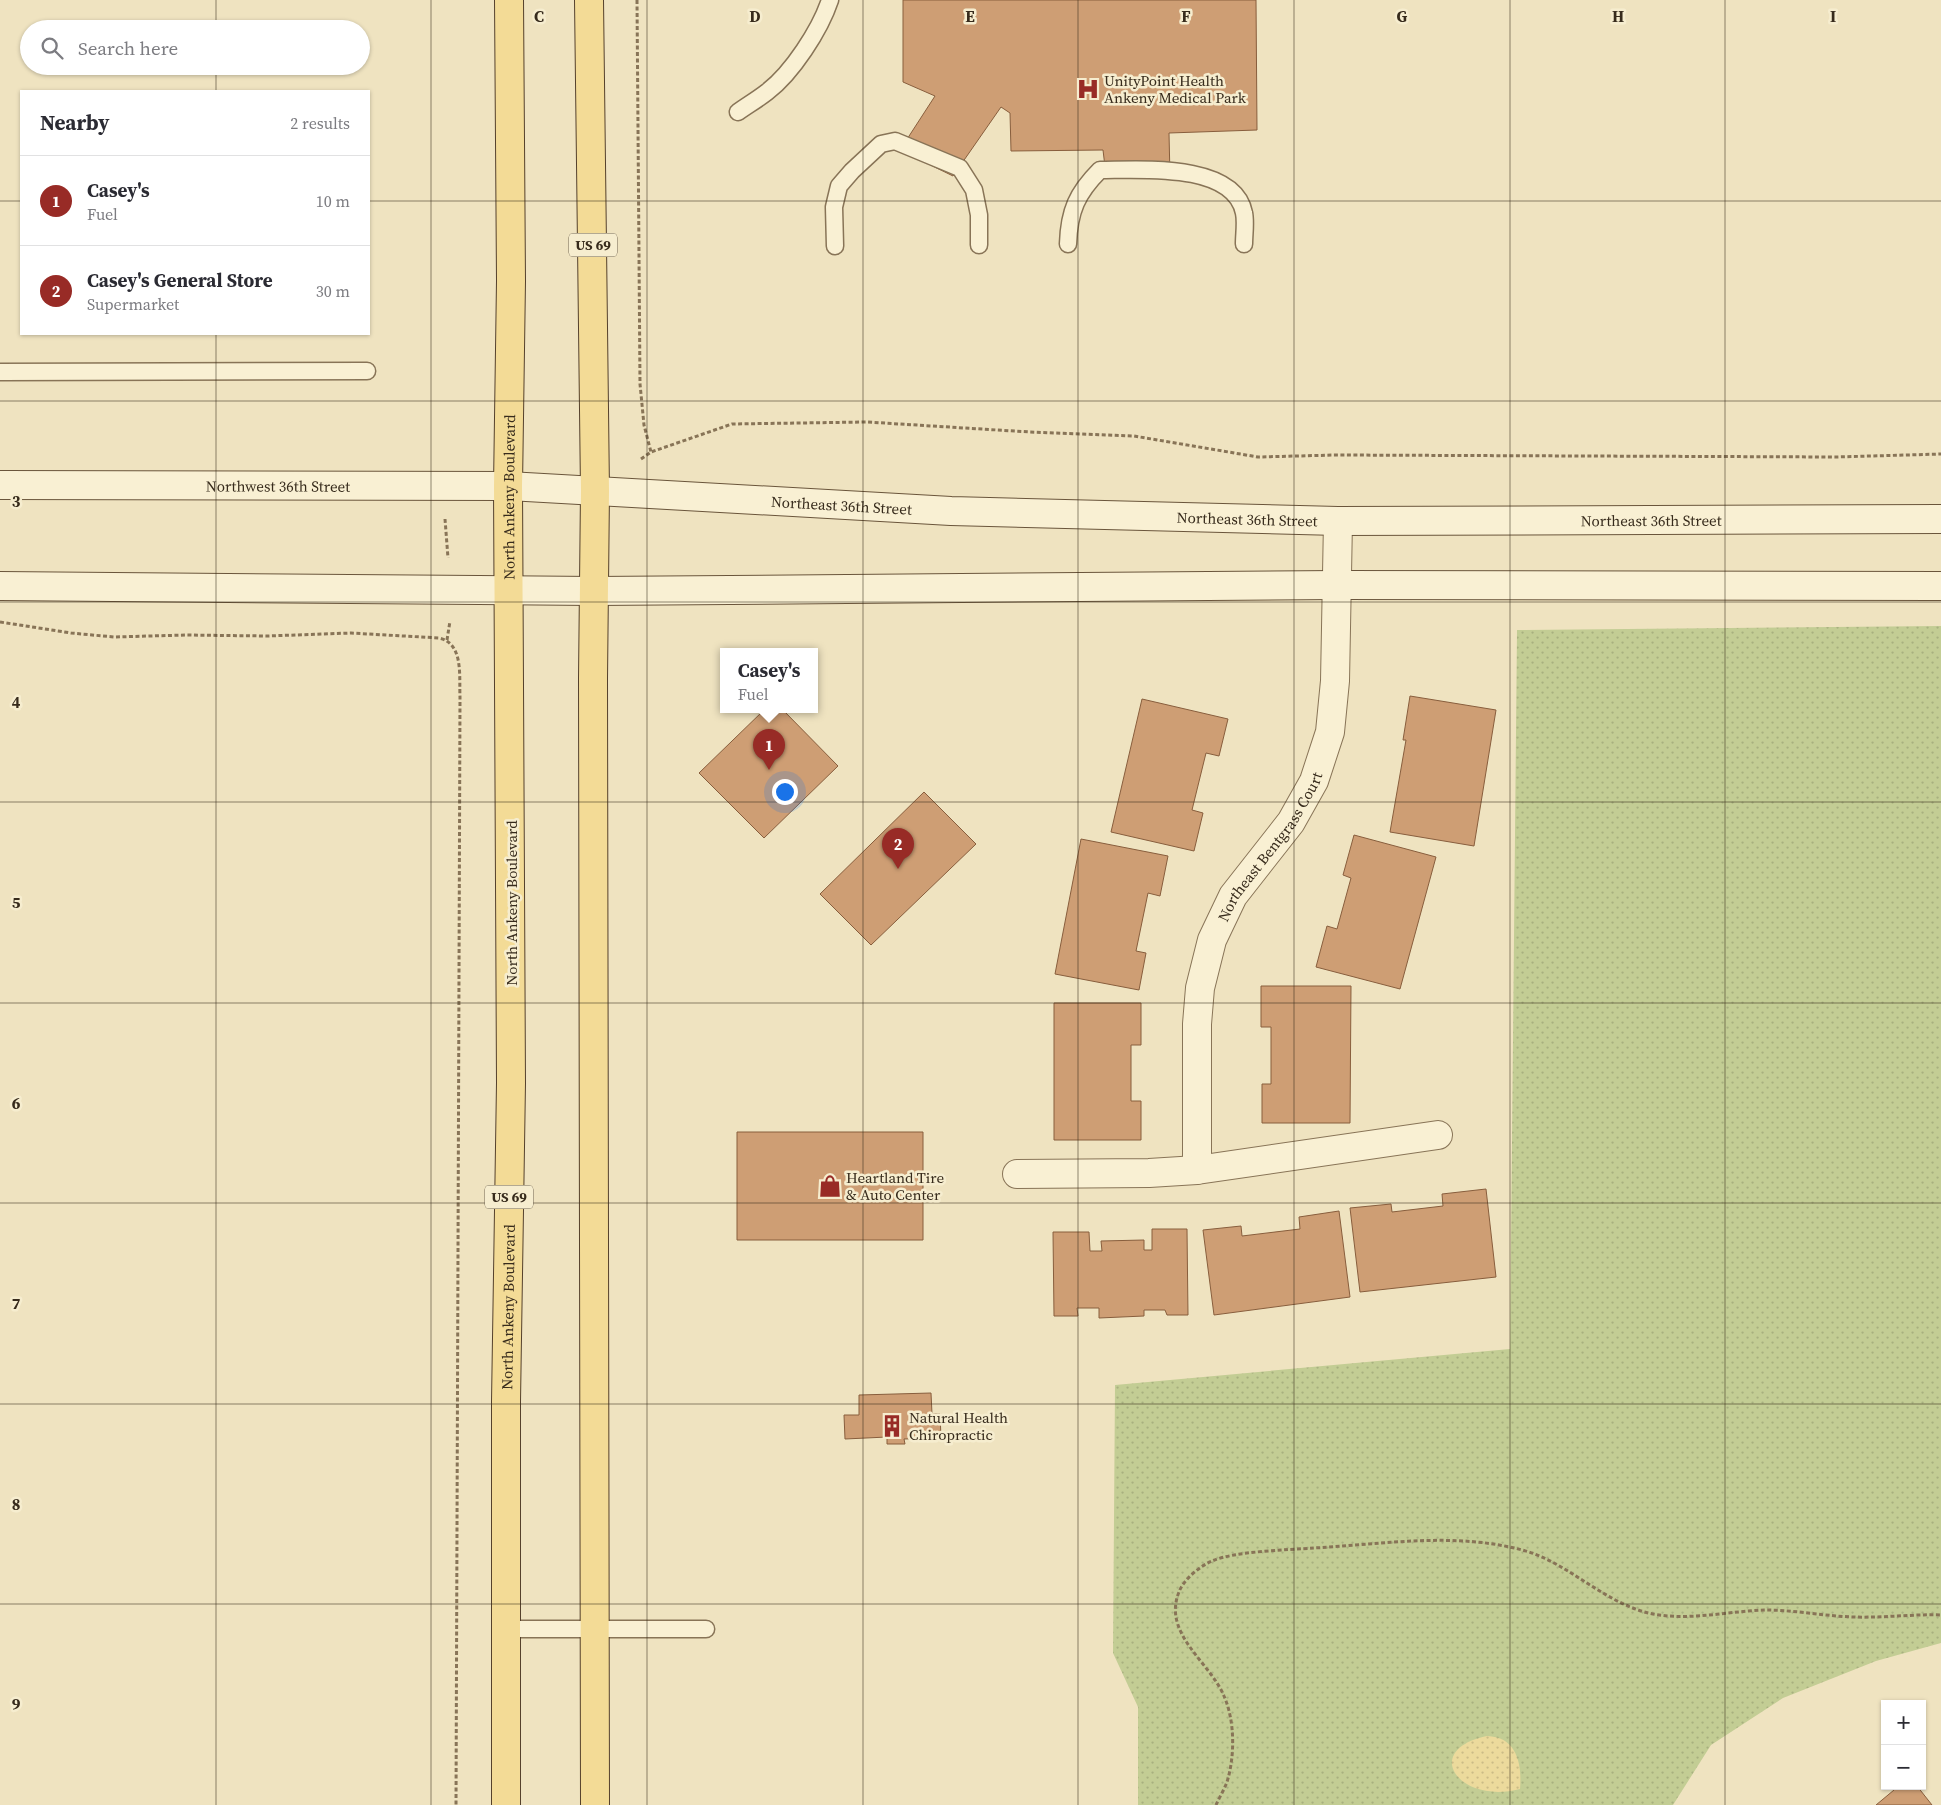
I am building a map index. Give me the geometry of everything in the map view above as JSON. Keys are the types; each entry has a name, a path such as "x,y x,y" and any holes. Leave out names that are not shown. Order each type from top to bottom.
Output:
{"main road":[{"name":"North Ankeny Boulevard","path":"506,1805 506,1402 511,1083 508,486 511,280 509,0"},
{"name":"US 69","path":"589,0 595,491 593,758 595,1805"},
{"name":"Northwest 36th Street","path":"0,485 508,486 554,488"},
{"name":"Northeast 36th Street","path":"554,488 951,511 1338,521 1941,519"},
{"name":"Northeast Bentgrass Court","path":"1196,1170 1197,1024 1200,988 1212,940 1232,896 1291,822 1314,781 1330,732 1335,681 1338,521"},
{"path":"0,586 594,591 1338,584 1941,586"},
{"path":"1017,1174 1149,1173 1196,1170 1438,1135"}],"lane":[{"path":"738,112 768,91 787,72 808,43 830,0"},
{"path":"835,246 834,207 839,186 858,164 881,144 895,140 960,168 974,190 979,215 979,245"},
{"path":"1068,244 1068,227 1078,198 1085,184 1100,170 1167,170 1221,183 1235,195 1244,213 1244,244"},
{"path":"0,372 367,371"},
{"path":"506,1629 706,1629"}],"path":[{"path":"637,0 640,384 644,425 651,452"},
{"path":"640,461 651,452 732,424 867,422 1134,436 1258,457 1336,455 1836,457 1941,454"},
{"path":"444,486 451,618 447,640"},
{"path":"0,622 71,633 114,637 186,635 267,636 351,633 447,640 452,644 459,664 460,698 456,1805"},
{"path":"1216,1805 1226,1784 1232,1761 1232,1734 1229,1709 1216,1681 1180,1632 1175,1612 1178,1592 1187,1580 1212,1561 1279,1551 1398,1542 1441,1541 1476,1543 1510,1548 1547,1559 1600,1593 1651,1614 1691,1616 1767,1610 1856,1617 1941,1615"}],"green space":[{"path":"1941,626 1941,1643 1876,1661 1783,1698 1711,1745 1673,1805 1138,1805 1138,1707 1113,1653 1115,1385 1510,1349 1517,630"}],"sand":[{"path":"1487,1736 1505,1741 1511,1747 1520,1770 1520,1789 1498,1792 1480,1789 1465,1783 1456,1774 1452,1763 1455,1752 1467,1743"}],"building":[{"name":"UnityPoint Health Ankeny Medical Park","path":"903,0 1256,0 1257,130 1169,133 1170,177 1106,175 1103,150 1011,151 1010,113 1001,107 953,176 900,150 935,96 903,82"},
{"path":"1410,696 1496,710 1474,846 1390,832 1406,740 1403,740"},
{"path":"1142,699 1228,719 1219,756 1206,753 1192,810 1203,813 1194,851 1111,832"},
{"path":"761,713 786,713 838,766 764,838 699,773"},
{"path":"924,792 976,844 871,945 820,894"},
{"path":"1354,835 1436,857 1400,989 1316,967 1327,926 1337,929 1351,878 1343,875"},
{"path":"1081,839 1168,856 1160,896 1148,893 1136,951 1146,953 1139,990 1055,974"},
{"path":"1261,986 1351,986 1350,1123 1262,1123 1262,1084 1271,1084 1271,1027 1261,1027"},
{"path":"1054,1003 1141,1003 1141,1045 1131,1045 1131,1101 1141,1101 1141,1140 1054,1140"},
{"name":"Heartland Tire & Auto Center","path":"737,1132 923,1132 923,1240 737,1240"},
{"path":"1486,1189 1496,1277 1360,1292 1350,1208 1391,1204 1392,1212 1443,1206 1442,1194"},
{"path":"1339,1211 1350,1297 1214,1315 1203,1230 1241,1226 1242,1236 1300,1229 1299,1217"},
{"path":"1152,1229 1187,1229 1188,1315 1167,1315 1165,1310 1144,1310 1144,1316 1099,1318 1099,1308 1077,1308 1078,1316 1054,1316 1053,1232 1089,1232 1090,1251 1102,1251 1101,1241 1144,1240 1144,1250 1152,1250"},
{"name":"Natural Health Chiropractic","path":"931,1393 932,1414 940,1414 941,1438 904,1439 905,1444 887,1444 887,1437 845,1439 844,1415 859,1415 859,1395"},
{"path":"1894,1790 1920,1790 1932,1805 1876,1805"}],"place":[{"name":"UnityPoint Health Ankeny Medical Park","path":"1088,89"},
{"name":"Casey's","path":"769,770"},
{"name":"Casey's General Store","path":"898,869"},
{"name":"Heartland Tire & Auto Center","path":"830,1186"},
{"name":"Natural Health Chiropractic","path":"892,1426"}]}
